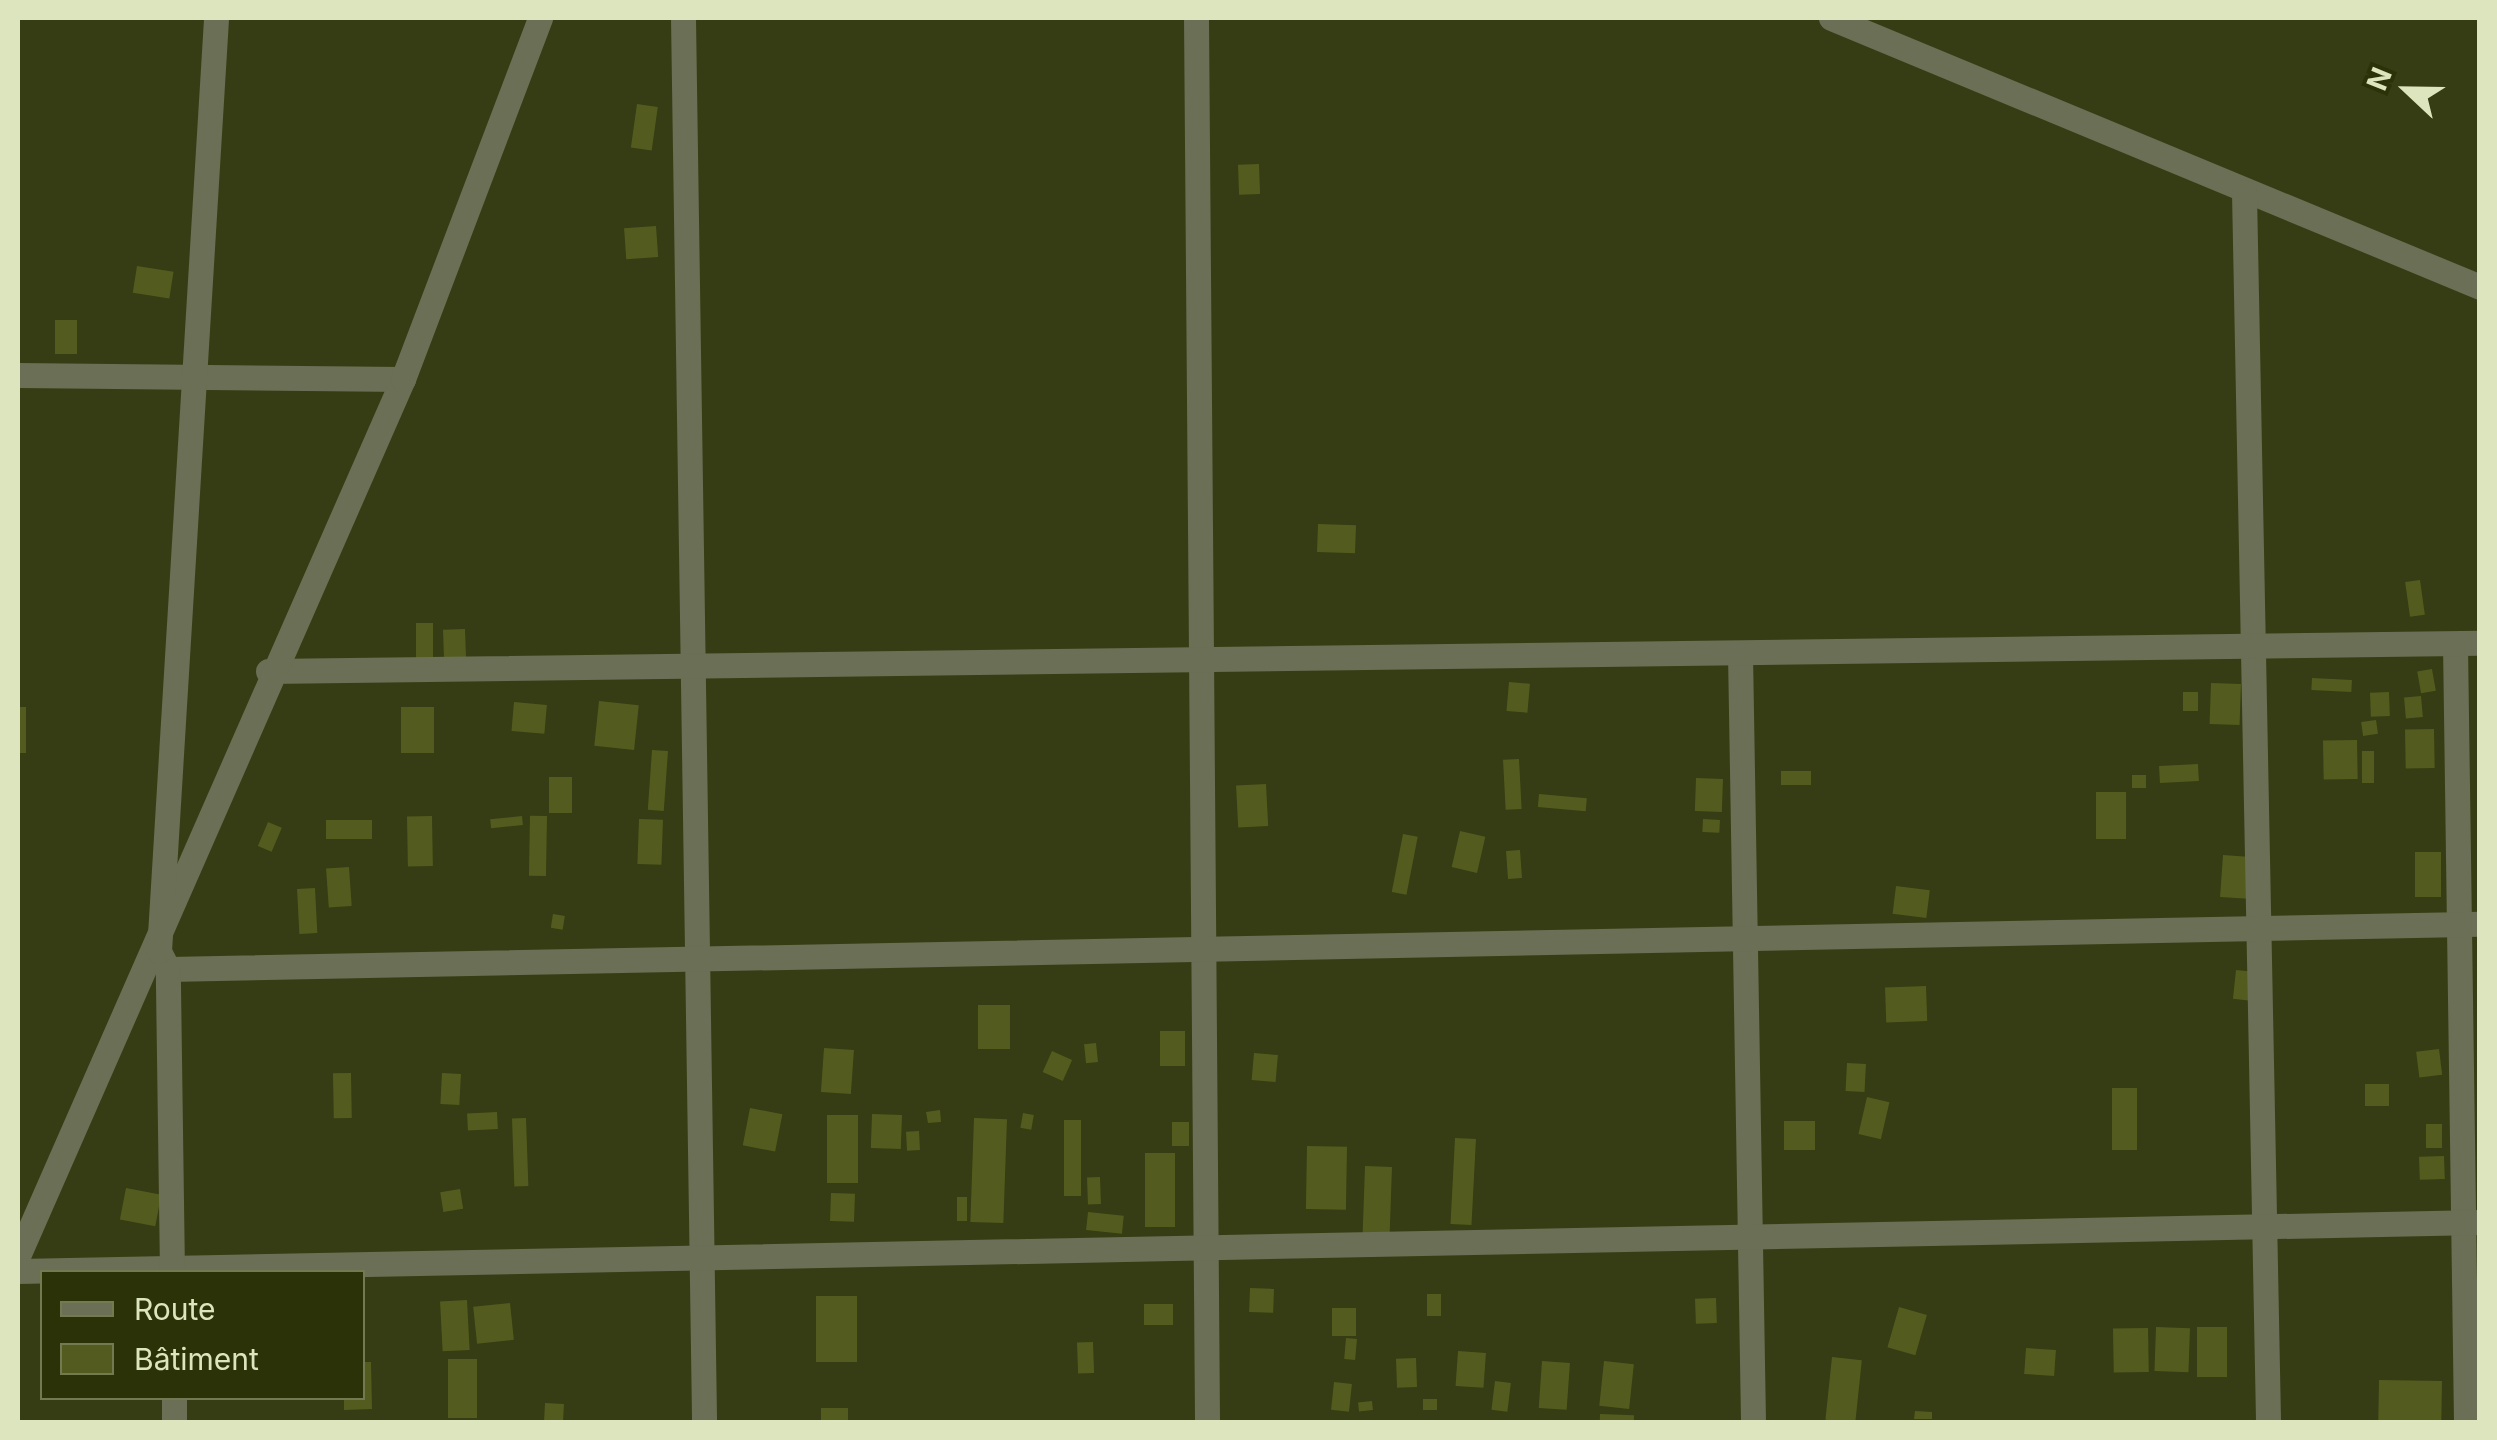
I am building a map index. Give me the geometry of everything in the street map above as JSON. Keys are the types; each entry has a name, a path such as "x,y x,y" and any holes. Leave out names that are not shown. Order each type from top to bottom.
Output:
{"street":[{"path":"216,18 163,960 172,1270 2471,1222"},
{"path":"18,1256 28,1211 163,960 268,670 403,378 540,18"},
{"path":"683,18 704,1422"},
{"path":"1196,18 1206,1422"},
{"path":"1832,18 2480,287"},
{"path":"2244,192 2268,1422"},
{"path":"18,376 403,378"},
{"path":"268,670 2467,644 2471,1222 2466,1422"},
{"path":"1740,652 1753,1422"},
{"path":"163,960 697,959 2469,924"}],"building":[{"path":"637,104 658,107 652,150 631,148"},
{"path":"1259,164 1260,194 1239,195 1238,165"},
{"path":"656,226 658,257 626,259 624,228"},
{"path":"137,266 174,272 169,298 133,293"},
{"path":"55,320 77,320 77,354 55,354"},
{"path":"1318,524 1356,525 1355,553 1317,552"},
{"path":"2420,580 2425,615 2410,617 2405,582"},
{"path":"416,623 433,623 433,660 416,660"},
{"path":"465,629 466,658 444,659 443,630"},
{"path":"2432,669 2436,691 2421,693 2417,672"},
{"path":"2312,678 2352,680 2351,692 2311,690"},
{"path":"1509,682 1530,684 1527,713 1506,711"},
{"path":"2211,683 2241,684 2240,725 2210,724"},
{"path":"2183,692 2198,692 2198,711 2183,711"},
{"path":"2389,692 2390,716 2371,717 2370,693"},
{"path":"2421,696 2423,717 2406,718 2404,697"},
{"path":"599,701 639,705 634,750 594,746"},
{"path":"514,702 547,705 544,734 511,731"},
{"path":"18,707 26,707 26,753 18,753"},
{"path":"401,707 434,707 434,753 401,753"},
{"path":"2376,720 2378,734 2363,736 2361,722"},
{"path":"2434,729 2435,768 2406,769 2405,730"},
{"path":"2357,740 2358,779 2324,780 2323,741"},
{"path":"652,750 668,751 664,811 648,810"},
{"path":"2362,751 2374,751 2374,783 2362,783"},
{"path":"1519,759 1522,809 1506,810 1503,760"},
{"path":"2198,764 2199,781 2160,783 2159,766"},
{"path":"1781,771 1811,771 1811,785 1781,785"},
{"path":"2132,775 2146,775 2146,788 2132,788"},
{"path":"549,777 572,777 572,813 549,813"},
{"path":"1696,778 1723,779 1722,812 1695,811"},
{"path":"1266,784 1268,826 1238,828 1236,786"},
{"path":"2096,792 2126,792 2126,839 2096,839"},
{"path":"1539,794 1587,798 1586,811 1538,807"},
{"path":"407,816 432,816 433,866 408,866"},
{"path":"522,816 523,825 491,828 490,819"},
{"path":"530,816 547,816 546,876 529,876"},
{"path":"639,819 663,820 661,865 637,864"},
{"path":"1703,819 1720,820 1719,833 1702,832"},
{"path":"326,820 372,820 372,839 326,839"},
{"path":"268,822 282,828 272,852 258,846"},
{"path":"1460,831 1485,837 1477,873 1452,867"},
{"path":"1403,834 1418,837 1406,895 1392,892"},
{"path":"1520,850 1522,878 1508,879 1506,851"},
{"path":"2415,852 2441,852 2441,897 2415,897"},
{"path":"2223,855 2251,857 2248,899 2220,897"},
{"path":"349,867 352,906 329,908 326,869"},
{"path":"1896,886 1930,890 1926,918 1893,914"},
{"path":"315,888 317,933 299,934 297,889"},
{"path":"553,914 565,916 563,930 551,928"},
{"path":"2236,970 2256,972 2253,1001 2233,999"},
{"path":"1926,986 1927,1021 1886,1022 1885,987"},
{"path":"978,1005 1010,1005 1010,1049 978,1049"},
{"path":"1160,1031 1185,1031 1185,1066 1160,1066"},
{"path":"1096,1043 1098,1062 1086,1063 1084,1044"},
{"path":"824,1048 854,1050 851,1094 821,1092"},
{"path":"2439,1049 2442,1075 2419,1078 2416,1052"},
{"path":"1052,1051 1072,1060 1063,1081 1043,1072"},
{"path":"1254,1053 1278,1055 1276,1082 1252,1080"},
{"path":"1847,1063 1866,1064 1865,1092 1846,1091"},
{"path":"333,1073 351,1073 352,1118 334,1118"},
{"path":"442,1073 461,1074 459,1105 440,1104"},
{"path":"2365,1084 2389,1084 2389,1106 2365,1106"},
{"path":"2112,1088 2137,1088 2137,1150 2112,1150"},
{"path":"1867,1097 1889,1102 1881,1139 1858,1134"},
{"path":"750,1108 782,1114 775,1152 743,1145"},
{"path":"940,1110 941,1122 928,1123 926,1112"},
{"path":"497,1112 498,1129 468,1131 467,1114"},
{"path":"1023,1113 1034,1115 1031,1130 1020,1128"},
{"path":"872,1114 902,1115 901,1149 871,1148"},
{"path":"827,1115 858,1115 858,1183 827,1183"},
{"path":"512,1118 526,1118 528,1186 514,1186"},
{"path":"974,1118 1007,1119 1003,1223 970,1222"},
{"path":"1064,1120 1081,1120 1081,1196 1064,1196"},
{"path":"1784,1121 1815,1121 1815,1150 1784,1150"},
{"path":"1172,1122 1189,1122 1189,1146 1172,1146"},
{"path":"2426,1124 2442,1124 2442,1148 2426,1148"},
{"path":"919,1131 920,1150 907,1151 906,1132"},
{"path":"1455,1138 1476,1139 1471,1225 1450,1224"},
{"path":"1307,1146 1347,1147 1346,1210 1306,1209"},
{"path":"1145,1153 1175,1153 1175,1227 1145,1227"},
{"path":"2444,1156 2445,1179 2420,1180 2419,1157"},
{"path":"1365,1166 1392,1167 1390,1235 1363,1234"},
{"path":"1087,1177 1100,1177 1101,1204 1088,1204"},
{"path":"126,1188 161,1195 155,1226 120,1219"},
{"path":"460,1189 463,1209 443,1212 440,1192"},
{"path":"831,1193 855,1194 854,1222 830,1221"},
{"path":"957,1197 967,1197 967,1221 957,1221"},
{"path":"1088,1212 1124,1216 1122,1234 1086,1230"},
{"path":"1250,1288 1274,1289 1273,1313 1249,1312"},
{"path":"1427,1294 1441,1294 1441,1316 1427,1316"},
{"path":"816,1296 857,1296 857,1362 816,1362"},
{"path":"1716,1298 1717,1323 1696,1324 1695,1299"},
{"path":"467,1300 470,1350 443,1351 440,1301"},
{"path":"510,1303 514,1340 477,1344 473,1307"},
{"path":"1144,1304 1173,1304 1173,1325 1144,1325"},
{"path":"1899,1307 1927,1315 1915,1355 1887,1347"},
{"path":"1332,1308 1356,1308 1356,1336 1332,1336"},
{"path":"2156,1327 2190,1328 2188,1372 2154,1371"},
{"path":"2197,1327 2227,1327 2227,1377 2197,1377"},
{"path":"2148,1328 2149,1372 2114,1373 2113,1329"},
{"path":"1346,1338 1357,1339 1355,1360 1344,1359"},
{"path":"1093,1342 1094,1373 1078,1374 1077,1343"},
{"path":"2026,1348 2056,1350 2054,1376 2024,1374"},
{"path":"1458,1351 1486,1353 1483,1388 1456,1386"},
{"path":"1832,1357 1862,1360 1855,1422 1825,1420"},
{"path":"1416,1358 1417,1387 1397,1388 1396,1359"},
{"path":"448,1359 477,1359 477,1418 448,1418"},
{"path":"1542,1361 1570,1363 1567,1410 1539,1408"},
{"path":"1604,1361 1634,1364 1629,1409 1599,1406"},
{"path":"365,1362 371,1362 372,1409 344,1410 344,1400 365,1400"},
{"path":"2379,1380 2442,1381 2441,1422 2378,1422"},
{"path":"1495,1381 1511,1383 1507,1412 1491,1410"},
{"path":"1334,1382 1352,1384 1349,1412 1331,1410"},
{"path":"1423,1399 1437,1399 1437,1410 1423,1410"},
{"path":"1372,1401 1373,1410 1359,1411 1358,1402"},
{"path":"545,1403 564,1404 563,1422 544,1422"},
{"path":"821,1408 848,1408 848,1422 821,1422"},
{"path":"1915,1411 1932,1412 1932,1419 1914,1419"},
{"path":"1600,1414 1634,1415 1634,1422 1600,1422"}]}
